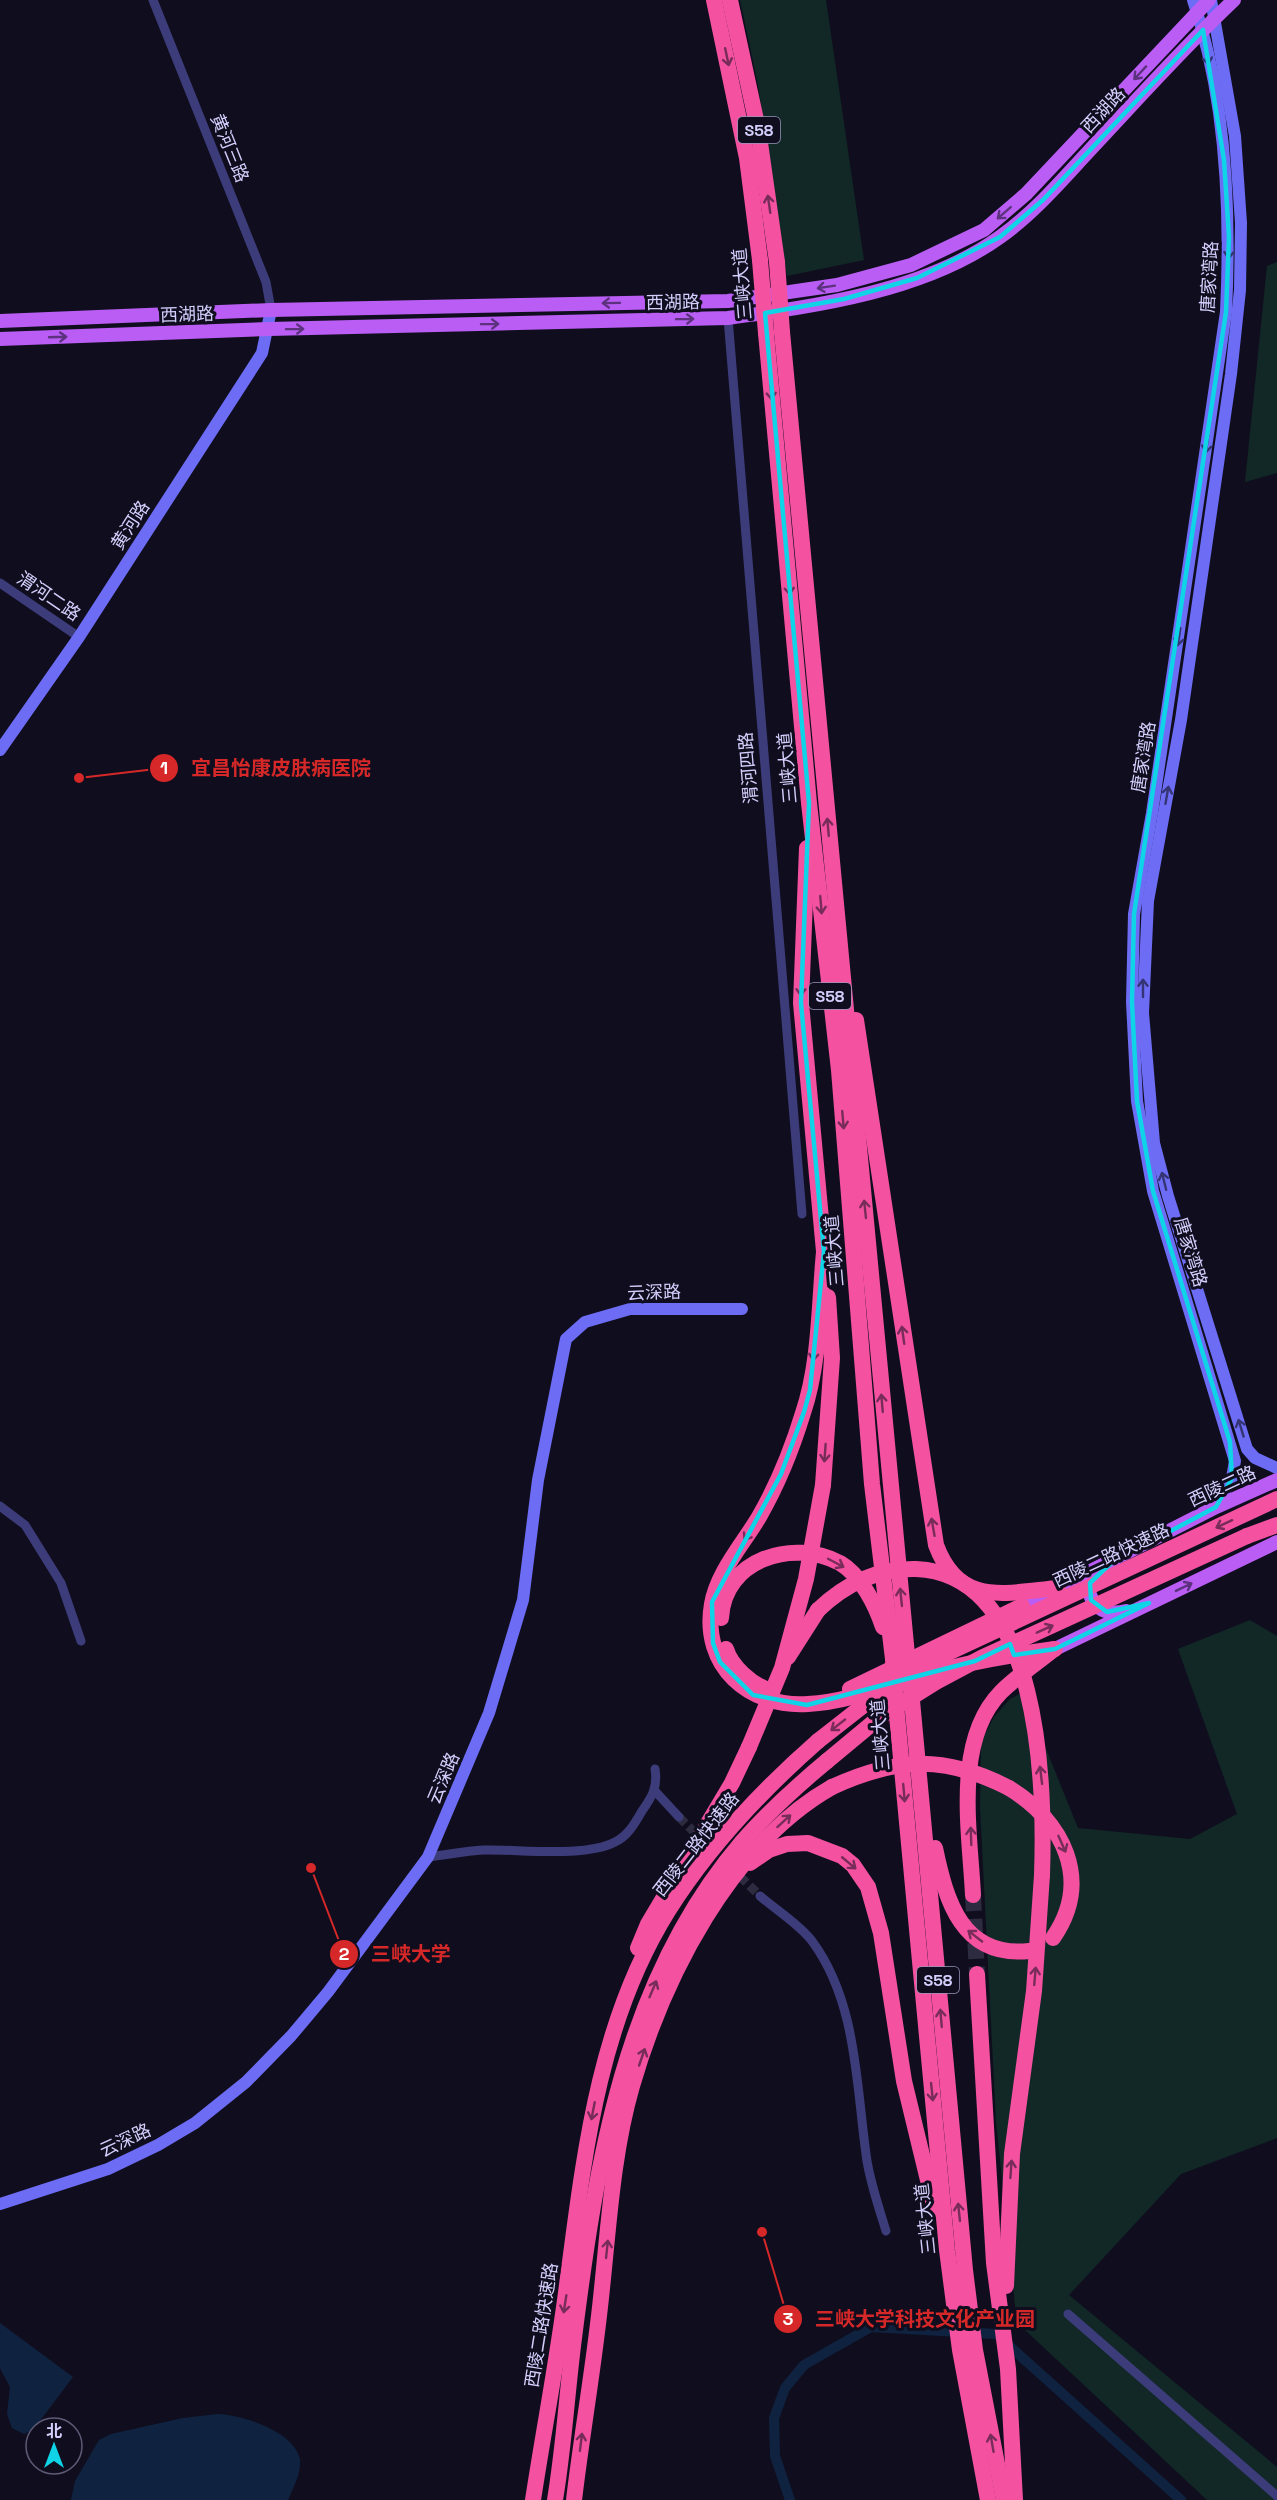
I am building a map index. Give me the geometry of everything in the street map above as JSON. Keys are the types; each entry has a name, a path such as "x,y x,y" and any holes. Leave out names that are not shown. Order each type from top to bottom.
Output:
{"highway":[{"name":"三峡大道","path":"714,0 745,148 760,260 774,333 835,909 903,1692 947,2250 958,2271"},
{"name":"三峡大道","path":"730,0 758,129 777,262 774,333 809,803 839,1070 872,1484 900,1657"},
{"path":"782,1668 806,1579 823,1485 832,1358 801,1004 809,803"},
{"path":"835,909 862,1056 915,1421 936,1545 945,1567 957,1580 972,1589 993,1611 1007,1636 1023,1683 1038,1752 1043,1790 1042,1875 1034,1991 1012,2154 1004,2332"},
{"path":"824,1252 810,1390 781,1474 723,1576 712,1602 710,1624 713,1643 720,1662 733,1680 753,1695 787,1703 825,1702 975,1661 1055,1648"},
{"name":"西陵二路快速路","path":"533,2500 593,2109 612,2033 668,1912 698,1869 741,1813 818,1741 919,1668 1277,1499"},
{"name":"西陵二路快速路","path":"555,2500 591,2214 601,2156 619,2084 653,1989 674,1943 711,1884 741,1843 772,1810 880,1717 936,1682 975,1661 1247,1536 1277,1525"},
{"path":"900,1657 878,1612 859,1582 842,1564 813,1553 788,1553 758,1560 739,1576 722,1606 721,1632 729,1659 759,1687 783,1694 814,1695 846,1691 1022,1606"},
{"path":"632,1987 634,1958 648,1924 732,1783 782,1668 818,1610 832,1597 861,1579 890,1571 924,1569 946,1574 972,1589 1007,1593 1058,1588"},
{"path":"973,1895 969,1790 973,1740 983,1716 1001,1693 1055,1648"},
{"name":"三峡大道","path":"903,1692 917,1740 952,2154 958,2271 988,2500"},
{"path":"917,1740 934,1842 950,1904 964,1928 983,1943 1012,1953 1029,1951"},
{"path":"574,2500 598,2327 617,2157 632,2087 671,1980 727,1887 769,1833 800,1806 832,1786 882,1767 916,1762 967,1769 1009,1788 1031,1802 1050,1821 1066,1852 1070,1869 1070,1898 1060,1929 1053,1938"},
{"path":"727,1887 748,1864 769,1850 787,1844 808,1843 829,1850 853,1865 861,1874 877,1915 904,2081 923,2165 947,2250"},
{"path":"977,1974 993,2251 1008,2369 1015,2500"},
{"name":"三峡大道","path":"968,2350 1004,2500"}],"main road":[{"name":"西湖路","path":"0,321 271,310 728,301 837,285 911,266 984,230 1026,194 1195,6 1210,0"},
{"name":"唐家湾路","path":"1210,0 1215,17 1235,136 1241,223 1240,290 1231,374 1181,720 1148,901 1143,1014 1154,1143 1168,1196 1247,1449 1256,1458 1277,1468"},
{"name":"西湖路","path":"0,339 269,329 728,318 802,308 917,278 1000,237 1043,200 1233,0"},
{"name":"唐家湾路","path":"1195,6 1203,30 1224,159 1230,237 1226,312 1152,813 1134,914 1132,1002 1136,1090 1153,1191 1234,1461 1232,1478 1216,1507"},
{"name":"黄河路","path":"0,750 79,637 262,353 269,329 271,310"},
{"name":"云深路","path":"0,2204 108,2169 158,2145 195,2123 246,2082 291,2036 428,1857 489,1713 523,1600 538,1480 566,1339 585,1322 630,1309 742,1309"},
{"name":"西陵二路","path":"1022,1606 1216,1507 1277,1480"},
{"path":"1055,1648 1277,1542"},
{"path":"1112,1562 1098,1571 1090,1582 1089,1592 1098,1608 1107,1612 1121,1612 1149,1604"}],"street":[{"name":"黄河三路","path":"153,0 266,282 271,310"},
{"name":"渭河四路","path":"728,318 802,1214"},
{"name":"渭河二路","path":"0,583 79,637"},
{"path":"0,1506 25,1525 61,1583 81,1641"},
{"path":"428,1857 481,1850 552,1851 606,1845 624,1837 655,1791 657,1781 655,1769"},
{"path":"655,1791 679,1817"},
{"path":"760,1896 811,1940 830,1972 846,2016 857,2073 867,2162 886,2231"},
{"path":"1068,2314 1277,2496"}],"highlighted area":[{"path":"1203,30 1224,160 1229,237 1226,312 1134,914 1132,1002 1137,1101 1153,1191 1230,1442 1232,1478 1216,1507 1112,1562 1090,1583 1091,1600 1107,1612 1149,1603 1055,1649 1014,1655 1010,1644 975,1661 807,1705 753,1695 720,1662 713,1643 712,1602 781,1474 804,1412 810,1390 824,1252 801,1003 809,803 765,313 844,299 917,278 1000,237 1043,200"}],"green space":[{"path":"740,0 826,0 864,260 787,276 758,85"},
{"path":"1277,262 1277,473 1245,482 1267,266"},
{"path":"1250,1620 1277,1636 1277,2138 1181,2174 1069,2295 1277,2467 1277,2500 1207,2500 1025,2330 1016,2315 996,2121 980,1807 981,1742 994,1717 1010,1699 1023,1692 1078,1828 1190,1839 1237,1814 1178,1649"}],"water":[{"path":"0,2323 73,2377 44,2416 24,2416 24,2434 12,2428 7,2414 10,2387 0,2368"},
{"path":"228,2415 253,2421 278,2433 296,2450 300,2460 296,2481 288,2500 71,2500 75,2481 78,2476 84,2476 84,2466 99,2440 111,2434 183,2418"}],"waterway":[{"path":"790,2500 775,2456 774,2418 785,2388 804,2365 871,2327 996,2334 1181,2500"}],"tunnel":[{"path":"679,1817 701,1839"},
{"path":"711,1848 760,1896"},
{"path":"973,1895 977,1974"}],"place":[{"name":"宜昌怡康皮肤病医院","path":"79,778"},
{"name":"三峡大学","path":"311,1868"},
{"name":"三峡大学科技文化产业园","path":"762,2232"}]}
